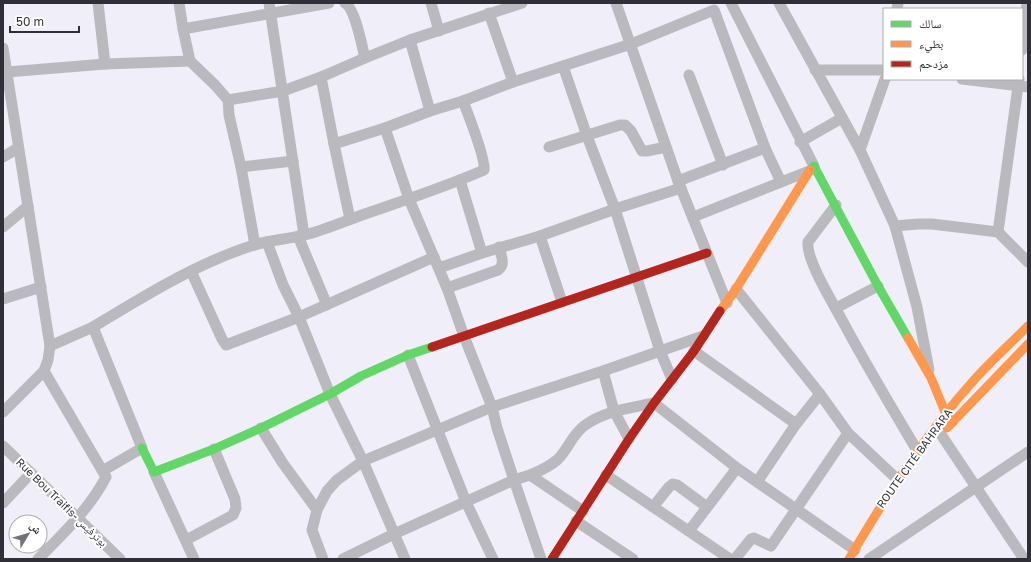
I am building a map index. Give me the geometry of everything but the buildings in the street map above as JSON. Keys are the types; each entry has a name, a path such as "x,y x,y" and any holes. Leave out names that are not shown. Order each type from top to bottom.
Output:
{"street":[{"path":"98,3 105,64"},
{"path":"179,3 190,61 228,100 229,115 241,167 255,245"},
{"path":"183,29 270,8 329,3"},
{"path":"345,3 352,12 365,58"},
{"path":"431,3 439,31"},
{"path":"228,100 283,91 410,40 522,3"},
{"path":"616,3 666,147 727,303"},
{"path":"334,144 385,128 513,82 631,44 712,6 731,3 800,142 811,169 836,206 878,286 931,378 946,414 953,422"},
{"path":"779,3 860,150 896,226 917,307 931,378"},
{"path":"1023,41 1027,3"},
{"path":"712,6 765,148 781,182"},
{"path":"270,8 293,161 301,235 327,305"},
{"path":"489,14 513,82"},
{"path":"410,40 430,111"},
{"path":"3,48 5,74 50,346 46,366 3,412"},
{"path":"5,74 105,64 190,61"},
{"path":"562,66 615,209 660,351 672,379"},
{"path":"815,70 883,70"},
{"path":"688,75 723,165"},
{"path":"321,77 350,219"},
{"path":"860,150 885,80"},
{"path":"974,80 1022,84 998,232"},
{"path":"50,346 93,327 144,296 191,271 255,245 330,227 484,170 463,100"},
{"path":"800,142 842,118"},
{"path":"549,147 620,125 625,125 642,150 647,151 666,147"},
{"path":"385,128 409,199 447,288 492,407 496,428 541,559"},
{"path":"3,157 18,148"},
{"path":"439,268 482,253 540,236 615,209 680,184 765,148"},
{"path":"241,167 293,161"},
{"path":"693,218 811,169"},
{"path":"552,559 629,439 654,403 694,351 727,303 811,169"},
{"path":"460,180 482,253"},
{"path":"3,226 28,206"},
{"path":"836,206 808,242 811,258 873,377 918,452"},
{"path":"896,226 932,224 998,232 1028,262"},
{"path":"540,236 562,302"},
{"path":"267,242 283,285 299,317 330,394 363,461 406,559"},
{"path":"447,288 498,270 502,267 503,262 500,248"},
{"path":"154,472 261,428 330,394 361,376 408,355 707,253"},
{"path":"191,271 226,345 299,317 434,257"},
{"path":"836,308 878,286"},
{"path":"3,299 41,287"},
{"path":"736,289 820,394 848,432 902,484"},
{"path":"859,556 884,500 902,484 918,452 946,414 974,380 1028,326"},
{"path":"93,327 142,448 194,559"},
{"path":"323,559 312,530 317,510 327,491 337,480 363,461 492,407 603,371 703,336"},
{"name":"ROUTE CITÉ BAHRARA","path":"940,439 953,422 1028,344"},
{"path":"694,351 796,424"},
{"path":"408,355 466,502 493,559"},
{"path":"38,559 78,518 103,484 106,477 104,470 46,366"},
{"path":"603,371 614,411 629,439"},
{"path":"757,482 796,424 820,394"},
{"path":"343,559 394,534 514,480 544,469 558,459 573,437 583,426 594,419 614,411 654,403 737,468 796,509 859,556"},
{"path":"261,428 285,466 317,510"},
{"path":"735,559 750,538 754,538 771,546 848,432"},
{"path":"940,439 976,487 1024,559"},
{"name":"Rue Bou Traifis- بوترفيس","path":"3,446 120,559"},
{"path":"104,470 142,448"},
{"path":"186,540 233,515 236,508 235,500 214,448"},
{"path":"859,556 976,487 1028,452"},
{"path":"689,531 737,468"},
{"path":"3,503 32,473"},
{"path":"530,475 583,511"},
{"path":"606,476 730,559"},
{"path":"653,507 673,484 677,485 707,507"},
{"name":"ROUTE CITÉ BAHRARA","path":"884,519 902,484"},
{"path":"576,521 633,559"}],"traffic: fast":[{"path":"810,170 814,166 878,286 908,338"},
{"path":"142,448 154,472 214,449 261,428 330,394 361,376 408,355 432,347"}],"traffic: slow":[{"path":"720,311 736,289 810,170"},
{"path":"849,559 907,466 939,422 980,373 1028,326"},
{"path":"908,338 931,378 946,414 953,422"},
{"path":"947,428 1028,344"}],"traffic: jam":[{"path":"432,347 707,253"},
{"path":"552,559 629,439 654,403 694,351 720,311"}]}
